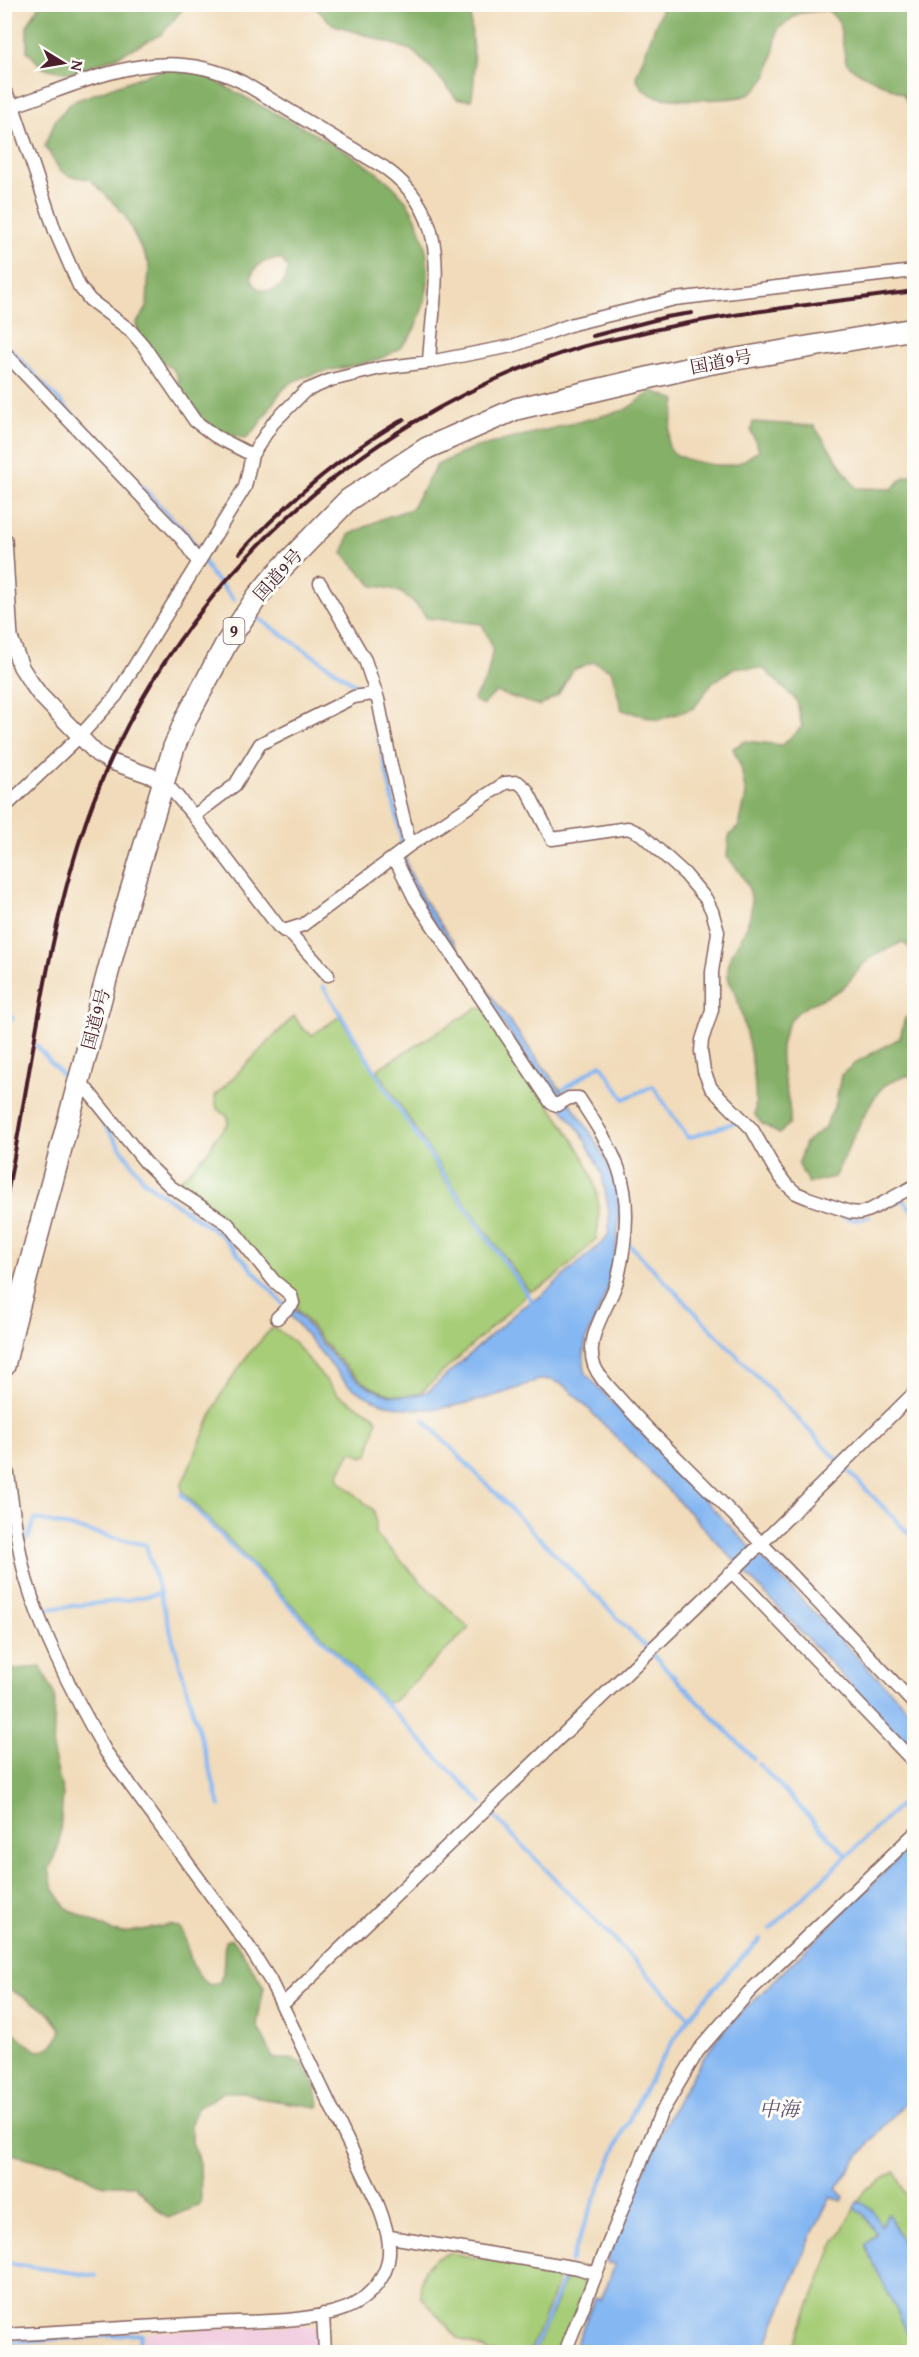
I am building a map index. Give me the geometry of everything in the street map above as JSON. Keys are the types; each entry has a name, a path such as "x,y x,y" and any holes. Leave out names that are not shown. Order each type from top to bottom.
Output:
{"highway":[{"name":"国道9号","path":"4,1366 16,1313 163,780 174,747 198,694 226,644 258,597 348,500 428,448 516,409 707,364 915,329"}],"street":[{"path":"13,106 136,66 152,63 198,66 227,74 242,82 385,168 406,184 414,194 429,224 433,239 436,265 429,362"},
{"path":"4,90 13,106 55,231 79,286 90,300 130,330 195,421 215,436 252,455"},
{"path":"4,808 79,736 125,683 245,487 252,455 273,423 305,391 331,380 381,368 429,362 512,346 573,324 675,299 915,271"},
{"path":"4,352 201,557"},
{"path":"4,540 8,620 15,652 21,667 40,695 103,758 163,780 194,816 278,926 288,931 328,975"},
{"path":"320,583 365,660 378,699 397,796 401,851 415,899 551,1103 579,1098 606,1140 621,1174 626,1195 622,1258 615,1287 595,1332 592,1355 598,1375 759,1546 915,1704"},
{"path":"194,816 235,784 260,744 354,697 372,694 378,699"},
{"path":"288,931 303,926 401,851 505,783 519,782 527,790 552,838 628,828 641,834 695,885 706,899 716,923 717,932 712,972 712,1010 702,1040 704,1071 711,1088 752,1129 774,1168 796,1193 831,1207 860,1213 915,1186"},
{"path":"80,1081 146,1163 171,1187 228,1224 274,1281 291,1295 293,1299 283,1313"},
{"path":"282,2005 915,1394"},
{"path":"4,1466 8,1474 16,1533 26,1578 60,1663 86,1717 106,1752 154,1820 262,1966 376,2200 390,2237 387,2265 374,2289 366,2297 345,2309 271,2321 4,2336"},
{"path":"734,1570 915,1762"},
{"path":"565,2352 660,2115 698,2051 749,1992 915,1834"},
{"path":"390,2237 578,2268 596,2274"},
{"path":"323,2314 325,2352"}],"shaded area":[{"path":"316,2326 317,2352 140,2352 147,2332"}],"green space":[{"path":"40,4 186,5 162,34 114,58 70,73 43,68 27,51 27,26"},
{"path":"313,5 471,5 474,76 471,100 457,99 434,71 411,50 332,24"},
{"path":"663,5 914,5 914,116 903,94 854,70 846,62 839,22 828,10 799,13 778,29 768,72 765,79 751,93 730,98 700,100 657,97 650,94 641,87 636,77"},
{"path":"189,67 358,159 390,183 409,205 419,225 425,247 428,281 425,297 416,326 401,347 377,360 321,372 294,381 280,393 258,426 245,438 225,433 199,415 185,398 173,369 156,359 146,347 136,324 147,308 149,264 124,214 90,179 69,176 59,169 45,146 56,119 72,102 157,71","holes":["281,259 288,268 285,280 279,287 264,290 253,283 252,276 255,269 266,261"]},
{"path":"653,391 676,400 668,443 673,452 681,457 713,465 732,465 759,450 751,431 753,422 814,426 856,488 892,489 904,477 914,474 914,951 902,942 879,953 863,965 841,989 805,1007 791,1019 782,1041 781,1051 790,1123 779,1134 761,1123 755,1115 755,1085 751,1056 737,997 728,976 730,959 748,922 751,902 747,884 727,857 729,836 739,826 746,795 741,767 733,748 746,741 782,745 802,727 797,701 764,669 736,667 711,684 694,708 658,720 622,710 611,670 593,662 573,670 558,695 540,706 496,692 483,705 473,700 487,678 493,648 482,624 427,618 404,594 373,586 343,554 349,535 381,519 411,509 437,465 470,449 625,410"},
{"path":"477,1008 485,1009 578,1147 587,1163 598,1198 599,1218 596,1239 546,1284 529,1291 442,1170 378,1071 379,1068"},
{"path":"914,1015 914,1075 903,1077 884,1086 864,1116 834,1177 808,1183 798,1163 805,1143 824,1128 836,1103 841,1075 858,1061 900,1038 905,1018"},
{"path":"294,1016 302,1028 312,1035 339,1017 341,1019 441,1175 525,1293 524,1297 420,1393 401,1396 382,1392 365,1383 350,1370 297,1309 298,1299 179,1183 210,1149 215,1138 228,1124 228,1117 217,1109 215,1096"},
{"path":"275,1328 294,1342 338,1395 374,1415 377,1420 368,1455 363,1457 354,1452 350,1453 338,1475 340,1481 374,1511 376,1526 374,1532 469,1628 394,1701 387,1703 183,1492 181,1486 220,1396 248,1355 271,1329"},
{"path":"41,1667 55,1696 53,1753 63,1794 59,1844 49,1870 53,1888 66,1908 112,1931 123,1933 171,1925 180,1928 193,1967 210,1985 219,1983 223,1973 225,1941 231,1939 237,1944 264,1987 257,2025 273,2058 294,2060 301,2064 313,2081 318,2096 318,2107 264,2099 243,2092 224,2092 197,2108 191,2123 191,2142 200,2163 201,2202 198,2206 168,2218 134,2185 106,2185 95,2182 60,2162 46,2163 8,2153 5,2149 4,2022 37,2051 54,2044 61,2029 47,2010 5,1987 5,1684 15,1669"},
{"path":"895,2172 914,2212 914,2352 791,2352 833,2247 864,2190"},
{"path":"450,2253 551,2271 555,2275 557,2285 530,2352 488,2352 459,2339 421,2297 420,2284 425,2269 436,2258"},
{"path":"568,2274 576,2275 581,2279 584,2293 560,2352 535,2352"}],"water":[{"path":"404,854 424,900 581,1119 607,1164 615,1186 619,1207 616,1250 606,1292 586,1341 584,1362 586,1374 679,1474 914,1715 914,1752 665,1487 568,1388 547,1379 470,1403 448,1407 406,1408 386,1404 365,1396 346,1383 288,1313 295,1310 336,1360 369,1387 387,1394 407,1396 429,1391 521,1308 541,1296 604,1241 609,1233 609,1212 602,1174 582,1134 555,1099 421,904 399,858"},
{"name":"中海","path":"914,1843 914,2093 873,2139 836,2189 844,2197 842,2201 831,2196 812,2234 763,2352 573,2352 595,2298 601,2300 615,2265 606,2262 644,2170 672,2111 706,2054 726,2028"},
{"path":"857,2202 872,2209 881,2226 888,2213 914,2266 914,2346 865,2246 876,2234 864,2215 854,2208"}],"waterway":[{"path":"4,343 188,535 200,553"},
{"path":"203,560 211,574 234,600"},
{"path":"258,618 362,689"},
{"path":"371,705 401,835 401,848"},
{"path":"323,986 389,1094 530,1298 532,1306"},
{"path":"4,1010 12,1018"},
{"path":"36,1045 69,1083"},
{"path":"564,1089 601,1064 624,1099 653,1086 688,1138 739,1121 741,1123"},
{"path":"87,1100 145,1182 222,1236 285,1306"},
{"path":"892,1205 902,1199 914,1212"},
{"path":"805,1203 851,1219 859,1220 869,1216"},
{"path":"630,1245 914,1539"},
{"path":"424,1420 645,1646"},
{"path":"181,1494 482,1803"},
{"path":"28,1539 35,1519 146,1545 220,1806"},
{"path":"45,1609 128,1600 161,1593"},
{"path":"653,1655 754,1759"},
{"path":"759,1764 847,1856"},
{"path":"770,1929 914,1792"},
{"path":"490,1812 689,2017"},
{"path":"570,2262 622,2135 670,2045 698,2007 760,1939"},
{"path":"4,2263 96,2276"},
{"path":"533,2352 566,2273"},
{"path":"4,2342 142,2334 136,2352"}],"railway":[{"path":"4,1209 55,935 78,846 111,760 154,679 206,604 268,536 336,476 412,424 493,381 578,348 699,321 914,291"},
{"path":"593,336 666,317 692,313"},
{"path":"240,553 277,515 317,480 359,447 404,419"}]}
